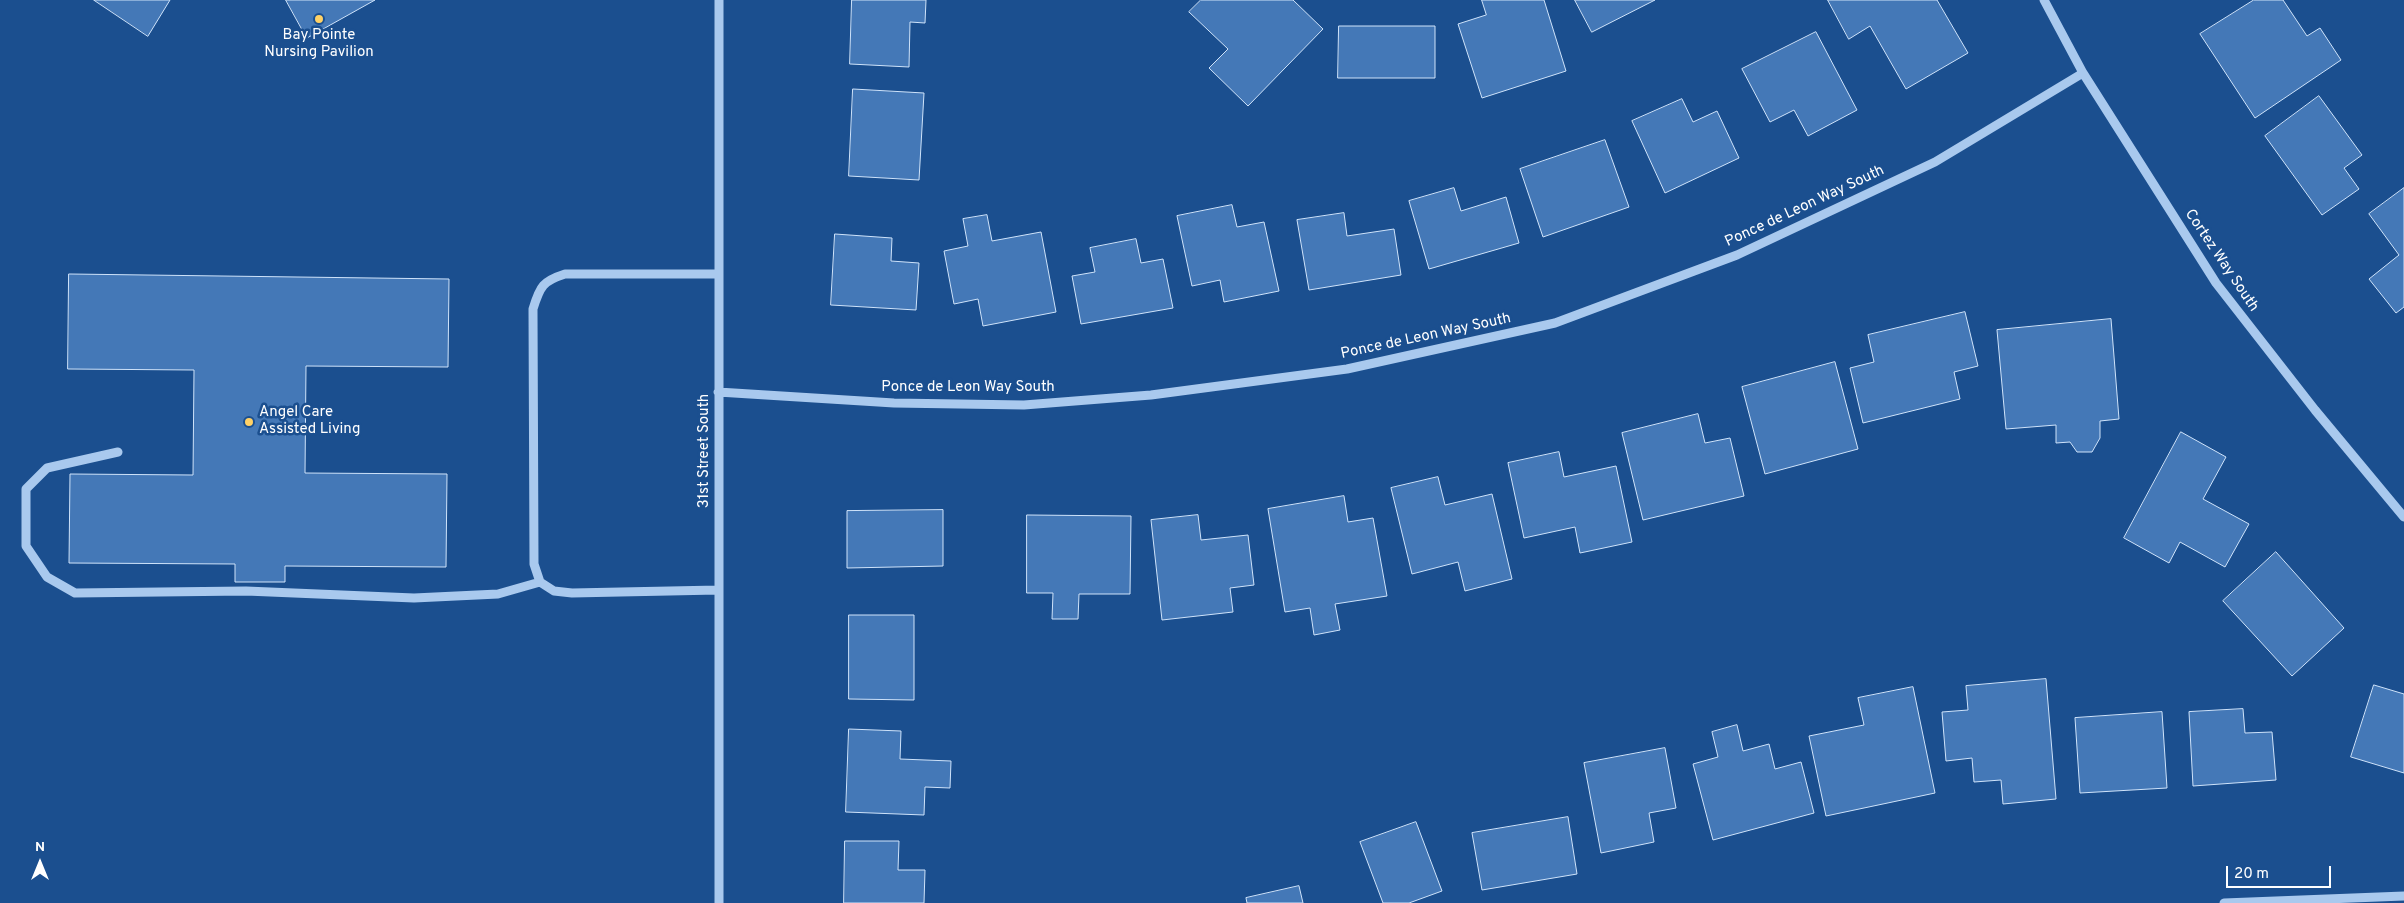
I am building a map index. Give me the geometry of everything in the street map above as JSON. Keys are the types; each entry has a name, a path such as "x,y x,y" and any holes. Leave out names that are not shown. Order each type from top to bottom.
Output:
{"street":[{"name":"31st Street South","path":"719,0 719,903"},
{"name":"Cortez Way South","path":"2044,0 2083,73 2216,283 2315,410 2404,517"},
{"name":"Ponce de Leon Way South","path":"718,392 894,403 1024,405 1151,395 1347,369 1555,323 1737,255 1926,167 2083,73"},
{"path":"718,274 566,274 547,280 538,292 534,309 534,564 540,582 554,591 572,593 718,590"},
{"path":"118,452 47,468 26,489 26,546 47,577 74,593 246,591 414,598 498,594 540,582"},
{"path":"2224,903 2404,896"}],"building":[{"path":"94,0 170,0 148,36"},
{"name":"Bay Pointe Nursing Pavilion","path":"286,0 375,0 307,38"},
{"path":"852,0 926,0 925,23 910,22 909,67 850,64"},
{"path":"1201,0 1293,0 1323,29 1248,106 1209,68 1228,49 1189,12"},
{"path":"1482,0 1544,0 1566,71 1482,98 1458,24 1486,15"},
{"path":"1575,0 1655,0 1592,32"},
{"path":"1828,0 1937,0 1968,53 1906,89 1870,26 1849,39"},
{"path":"2254,0 2283,0 2307,36 2320,28 2341,60 2255,118 2200,34"},
{"path":"1339,26 1435,26 1435,78 1338,78"},
{"path":"1816,32 1857,110 1808,136 1794,110 1770,122 1742,69"},
{"path":"853,89 924,93 919,180 849,176"},
{"path":"2319,96 2362,155 2344,168 2359,189 2322,215 2265,136"},
{"path":"1682,99 1693,122 1717,111 1739,158 1665,193 1632,121"},
{"path":"1605,140 1629,207 1543,237 1520,169"},
{"path":"1454,188 1461,211 1506,197 1519,243 1429,269 1409,201"},
{"path":"2404,188 2404,307 2396,313 2369,279 2399,255 2369,214"},
{"path":"1232,205 1237,227 1264,222 1279,291 1224,302 1220,280 1192,286 1177,216"},
{"path":"1344,213 1347,236 1394,229 1401,275 1309,290 1297,220"},
{"path":"987,215 992,241 1041,232 1056,312 983,326 978,299 954,304 944,251 968,246 963,219"},
{"path":"835,234 892,238 891,261 919,263 916,310 831,305"},
{"path":"1136,239 1141,263 1163,259 1173,308 1081,324 1072,276 1095,272 1090,248"},
{"name":"Angel Care Assisted Living","path":"69,274 449,279 448,367 306,366 305,473 447,474 446,567 285,566 285,582 235,582 235,564 69,563 70,474 193,475 194,370 68,369"},
{"path":"1965,312 1978,366 1954,372 1960,399 1863,423 1850,368 1874,362 1868,335"},
{"path":"2111,319 2119,419 2100,421 2100,438 2092,452 2077,452 2070,442 2056,443 2056,425 2006,429 1997,330"},
{"path":"1835,362 1858,449 1765,474 1742,387"},
{"path":"1698,414 1705,443 1730,438 1744,496 1643,520 1622,433"},
{"path":"2181,432 2226,457 2203,499 2249,524 2225,567 2180,542 2169,563 2124,538"},
{"path":"1559,452 1564,477 1616,466 1632,542 1580,553 1575,527 1524,538 1508,463"},
{"path":"1438,477 1445,505 1492,494 1512,579 1465,591 1458,562 1412,574 1391,488"},
{"path":"1344,496 1348,522 1373,518 1387,596 1335,604 1340,630 1314,635 1310,608 1285,612 1268,509"},
{"path":"943,510 943,566 847,568 847,511"},
{"path":"1027,515 1131,516 1130,594 1079,594 1078,619 1052,619 1053,593 1027,593"},
{"path":"1198,515 1201,540 1248,535 1254,585 1230,588 1233,612 1162,620 1151,520"},
{"path":"2276,552 2344,628 2292,676 2223,601"},
{"path":"849,615 914,615 914,700 849,699"},
{"path":"2046,679 2056,799 2003,804 2001,780 1974,782 1972,758 1946,761 1942,712 1968,710 1966,686"},
{"path":"2374,685 2404,694 2404,773 2351,757"},
{"path":"1913,687 1935,793 1826,816 1809,736 1864,725 1858,698"},
{"path":"2243,709 2245,733 2272,732 2276,780 2193,786 2189,712"},
{"path":"2162,712 2167,788 2080,793 2075,718"},
{"path":"1737,725 1743,751 1769,744 1775,769 1801,762 1814,813 1713,840 1693,764 1718,757 1712,732"},
{"path":"849,729 901,731 900,759 951,761 950,788 925,787 924,815 846,812"},
{"path":"1665,748 1676,808 1649,813 1654,842 1601,853 1584,763"},
{"path":"1568,817 1577,874 1482,890 1472,833"},
{"path":"1416,822 1442,891 1409,903 1383,903 1360,842"},
{"path":"845,841 899,841 898,870 925,870 924,903 844,903"},
{"path":"1299,886 1303,903 1247,903 1246,898"}],"place":[{"name":"Bay Pointe Nursing Pavilion","path":"319,19"},
{"name":"Angel Care Assisted Living","path":"249,422"}]}
